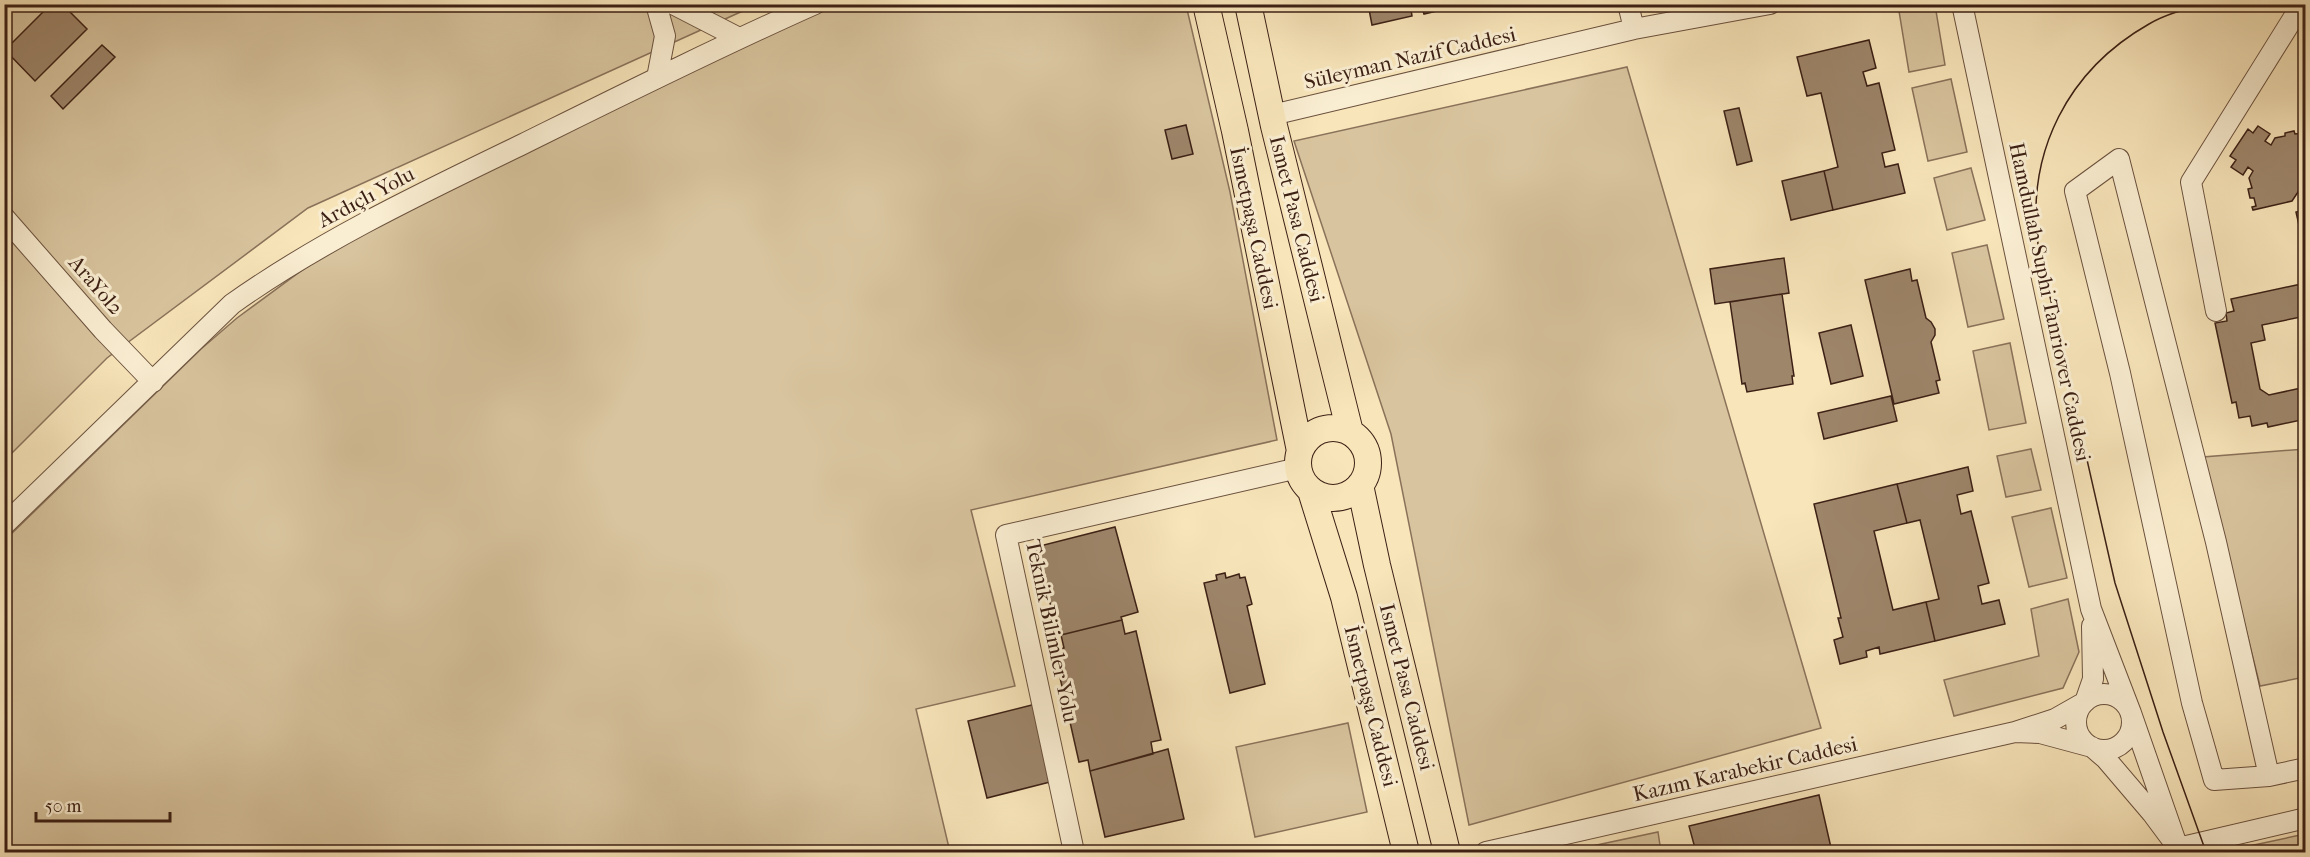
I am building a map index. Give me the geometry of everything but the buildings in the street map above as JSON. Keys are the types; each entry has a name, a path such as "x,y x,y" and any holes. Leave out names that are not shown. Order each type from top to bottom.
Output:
{"main road":[{"name":"İsmetpaşa Caddesi","path":"1206,4 1235,131 1299,460"},
{"name":"Ismet Pasa Caddesi","path":"1248,4 1272,115 1350,432"},
{"path":"1327,428 1339,428 1350,432 1360,440 1366,450 1368,462 1366,474 1360,485 1352,492 1332,498 1311,491 1303,481 1299,460 1306,441 1315,432 1327,428"},
{"name":"Ismet Pasa Caddesi","path":"1360,485 1447,852"},
{"name":"İsmetpaşa Caddesi","path":"1311,491 1344,597 1406,852"}],"street":[{"path":"656,4 665,36 657,78"},
{"path":"673,4 739,38"},
{"name":"Ardıçlı Yolu","path":"4,525 232,304 275,274 416,196 739,38 815,4"},
{"path":"1628,4 1634,29"},
{"name":"Süleyman Nazif Caddesi","path":"1272,115 1634,29 1770,4"},
{"name":"Hamdullah Suphi Tanriover Caddesi","path":"1962,4 2091,609"},
{"path":"2216,311 2191,182 2302,4"},
{"path":"2270,776 2213,531 2119,159 2075,191 2120,373 2192,703 2214,780 2270,776 2306,768"},
{"name":"AraYol2","path":"4,217 103,330 153,382"},
{"name":"Teknik Bilimler Yolu","path":"1074,852 1006,535 1299,460"},
{"path":"2091,609 2093,679 2077,717 2077,726 2084,741 2106,759 2152,813 2178,850"},
{"path":"2091,609 2131,713 2178,850"},
{"path":"2101,694 2111,695 2126,705 2131,713 2132,723 2125,740 2109,749 2092,747 2040,733 2015,732 2055,719 2101,694"},
{"name":"Kazım Karabekir Caddesi","path":"1486,852 2015,732"},
{"path":"2178,850 2306,818"}],"shaded area":[{"path":"5,5 756,5 308,208 107,358 5,460"},
{"path":"837,5 1186,5 1230,192 1277,440 971,510 1015,686 916,709 950,852 5,852 4,541 201,349 237,318 316,260 367,231 734,49"},
{"path":"1898,5 1935,5 1945,65 1909,72"},
{"path":"1627,67 1821,728 1469,825 1391,434 1294,141"},
{"path":"1951,79 1967,152 1928,161 1912,88"},
{"path":"1971,168 1985,220 1947,230 1934,178"},
{"path":"1987,245 2004,319 1968,327 1952,253"},
{"path":"2010,343 2026,423 1989,430 1973,351"},
{"path":"2031,449 2041,490 2006,497 1997,456"},
{"path":"2305,449 2305,677 2260,686 2203,457"},
{"path":"2051,508 2067,578 2029,587 2012,517"},
{"path":"2068,599 2079,652 2063,688 1954,716 1944,680 2039,656 2031,609"},
{"path":"1348,723 1367,812 1255,837 1236,747"},
{"path":"1658,832 1661,852 1564,852"},
{"path":"2305,834 2305,852 2221,852"}],"tram line":[{"path":"2205,4 2149,24 2120,43 2096,65 2075,90 2046,146 2039,177 2036,210 2038,244 2115,583 2163,732 2206,852"}]}
